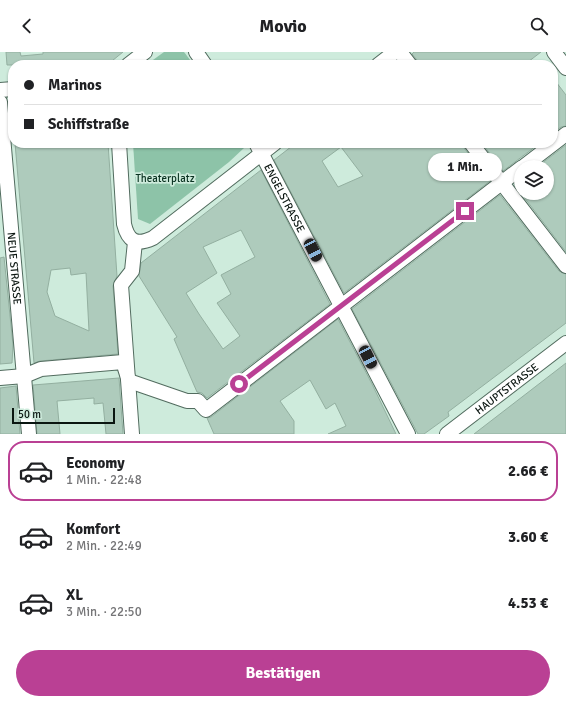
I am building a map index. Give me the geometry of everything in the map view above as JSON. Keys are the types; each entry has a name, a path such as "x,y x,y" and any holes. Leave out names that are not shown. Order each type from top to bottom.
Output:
{"street":[{"path":"135,60 145,52"},
{"path":"196,52 202,60"},
{"path":"385,60 395,52"},
{"path":"400,52 406,60"},
{"path":"554,52 566,68"},
{"name":"NEUE STRASSE","path":"0,102 29,434"},
{"path":"558,140 566,134"},
{"path":"119,148 124,224 128,236 135,242 143,242 153,238 259,148"},
{"name":"ENGELSTRASSE","path":"259,148 408,434"},
{"path":"475,148 566,266"},
{"path":"532,160 548,148"},
{"path":"129,381 187,401 198,401 206,410 514,174"},
{"path":"132,434 121,285 132,271 135,242"},
{"name":"HAUPTSTRASSE","path":"447,434 566,343"},
{"path":"0,378 24,376 41,369 123,362 129,381"}],"green space":[{"path":"164,52 184,52 190,60 153,60"},
{"name":"Theaterplatz","path":"133,148 244,148 229,162 150,224 138,219"}],"building":[{"path":"6,52 20,52 21,56 43,54 43,52 123,52 113,60 8,60 7,65"},
{"path":"414,52 541,52 531,60 417,60 412,54"},
{"path":"558,85 566,95 566,126 558,129"},
{"path":"566,145 566,252 526,200 554,200 554,160 546,160"},
{"path":"15,148 108,148 117,276 113,286 118,354 40,361 34,363","holes":["70,268 71,275 86,273 89,331 55,316 47,292 51,270"]},
{"path":"290,148 340,148 322,161 338,187 363,176 342,148 464,148 490,181 344,293 274,160"},
{"path":"486,148 533,148 518,160 514,160 514,163 503,171"},
{"path":"261,170 330,304 207,398 202,393 197,392 174,339 177,337 139,276 141,263","holes":["241,230 255,257 221,275 231,294 217,303 240,336 223,349 186,293 217,273 203,247"]},
{"path":"500,195 559,271 566,274 566,323 448,412 449,416 424,434 418,434 352,309"},
{"path":"4,257 13,345 12,363 0,364 0,258"},
{"path":"338,319 396,434 328,434 346,426 335,403 326,409 310,380 280,401 294,421 294,434 214,434 207,418 211,417"},
{"path":"566,363 566,434 474,434 557,370"},
{"path":"119,378 123,434 106,434 103,403 94,404 94,398 57,401 60,434 37,434 33,385"},
{"path":"16,386 20,434 0,434 0,388"}],"route":[{"path":"239,384 465,211"}]}
